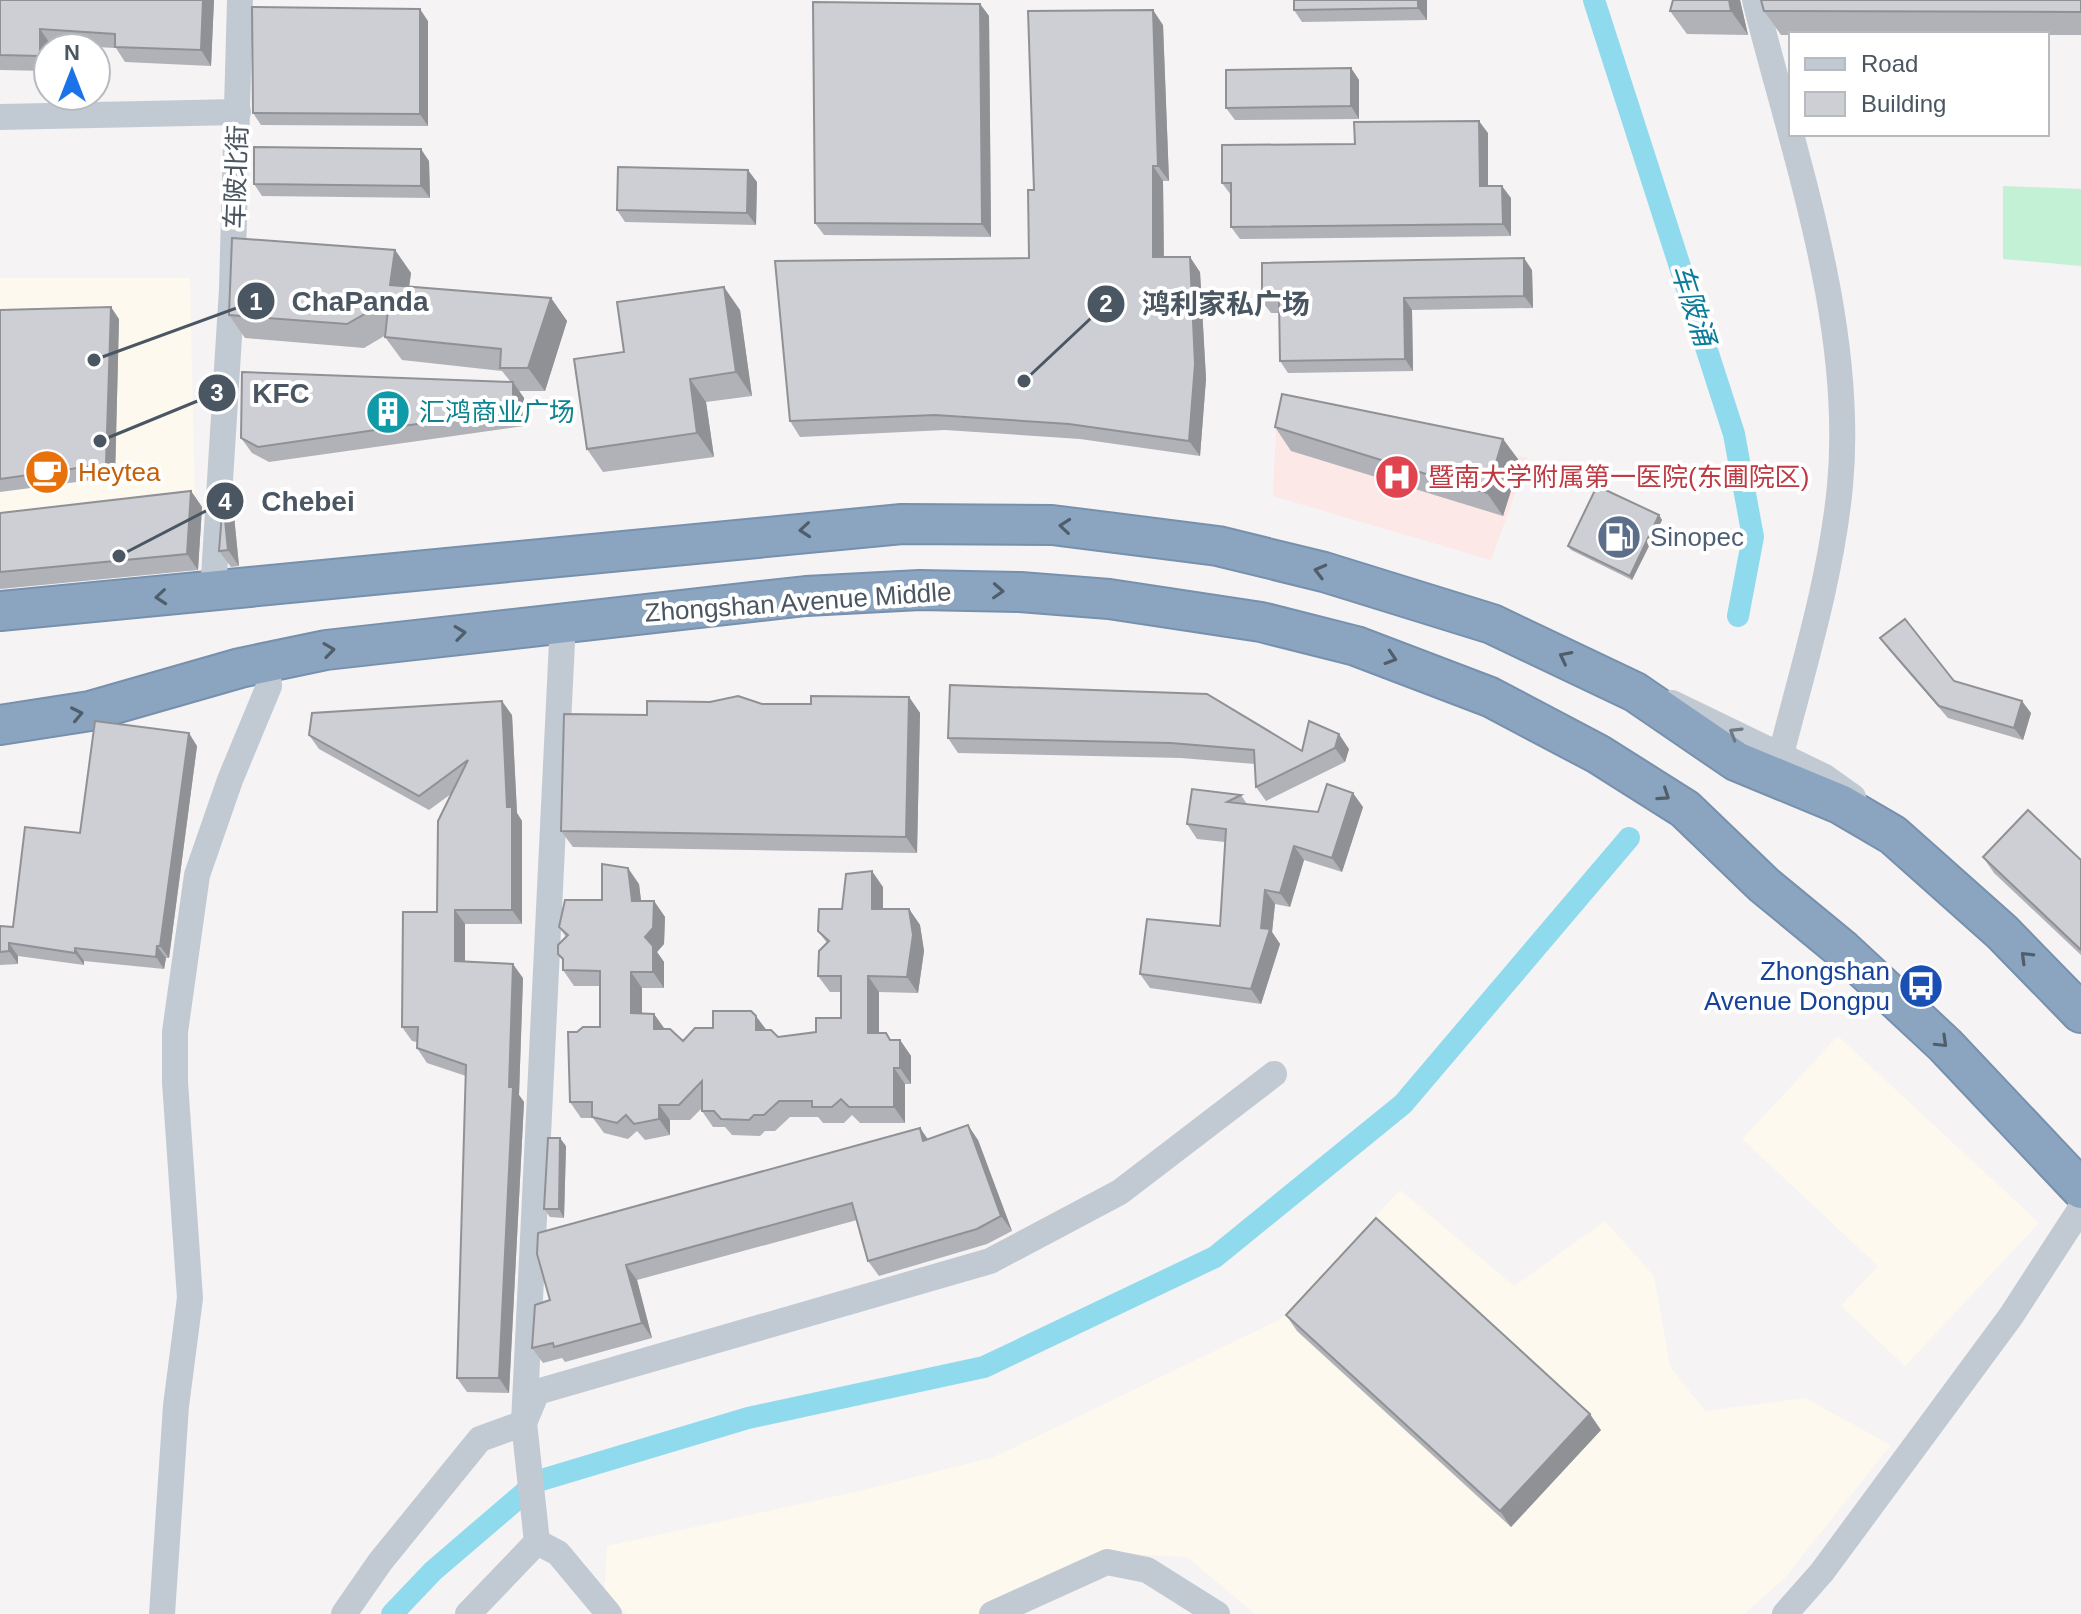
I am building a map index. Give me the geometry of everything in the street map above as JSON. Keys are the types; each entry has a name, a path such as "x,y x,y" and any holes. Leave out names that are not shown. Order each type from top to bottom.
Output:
{"highway":[{"path":"0,611 819,529 902,524 1052,525 1218,546 1324,572 1492,624 1635,692 1736,761 1840,804 1893,835 2002,932 2081,1013"},
{"name":"Zhongshan Avenue Middle","path":"0,725 90,711 266,661 326,650 806,596 973,589 1109,599 1211,613 1307,633 1407,663 1535,720 1643,780 1685,809 1764,885 1843,950 1945,1045 2081,1189"}],"street":[{"name":"车陂北街","path":"213,592 232,289 240,0"},
{"path":"1755,0 1789,133"},
{"path":"0,117 238,112"},
{"path":"1780,758 1829,565 1840,483 1839,389 1830,293 1790,136"},
{"path":"537,1542 524,1423 563,621"},
{"path":"162,1614 176,1406 190,1298 175,1082 175,1032 197,875 230,780 269,686 266,661"},
{"path":"1635,692 1706,717 1780,758 1825,777 1843,789 1893,835"},
{"path":"344,1614 380,1562 480,1439 524,1423 537,1392 990,1261 1120,1192 1274,1074"},
{"path":"1785,1614 1822,1572 2011,1316 2081,1208"},
{"path":"468,1614 537,1542"},
{"path":"537,1542 558,1553 609,1614"},
{"path":"992,1614 1107,1562 1147,1570 1217,1614"}],"shaded area":[{"path":"0,278 190,278 195,503 0,519"},
{"name":"暨南大学附属第一医院(东圃院区)","path":"1277,410 1528,458 1491,560 1273,496"},
{"path":"1838,1036 2039,1223 1905,1366 1841,1306 1878,1266 1742,1139"},
{"path":"1400,1190 1514,1286 1605,1221 1654,1276 1670,1366 1705,1411 1805,1398 1891,1445 1784,1579 1744,1614 1255,1614 1187,1557 1108,1553 978,1614 627,1614 604,1595 607,1546 855,1492 994,1457 1279,1320"}],"green space":[{"path":"2003,186 2081,189 2081,266 2003,259"}],"building":[{"path":"0,0 203,0 201,50 115,47 115,34 112,32 40,29 40,32 32,32 32,56 0,55"},
{"path":"1294,0 1418,0 1418,8 1294,10"},
{"path":"1673,0 1729,0 1731,11 1670,11"},
{"path":"1761,0 2081,0 2081,12 1764,11"},
{"path":"813,2 980,4 982,224 815,223"},
{"path":"252,7 420,9 420,114 253,113"},
{"path":"1153,10 1158,166 1153,166 1153,257 1190,257 1195,364 1189,441 1069,424 935,415 790,421 775,261 1029,258 1028,190 1034,190 1028,11"},
{"path":"1351,68 1351,106 1226,108 1226,70"},
{"path":"1479,121 1480,186 1502,186 1503,224 1231,227 1231,183 1222,183 1222,145 1355,144 1354,122"},
{"path":"254,147 421,149 421,186 254,184"},
{"path":"618,167 748,170 747,213 617,210"},
{"path":"232,238 395,250 390,285 551,298 528,368 500,368 501,349 385,337 389,300 347,324 229,315"},
{"path":"1524,258 1524,296 1404,298 1405,359 1280,361 1279,301 1262,301 1262,263"},
{"path":"724,287 736,372 690,379 697,433 587,449 574,359 624,352 617,302"},
{"path":"111,307 106,464 0,479 0,310"},
{"name":"汇鸿商业广场","path":"242,372 513,382 513,410 258,447 241,438"},
{"path":"1282,394 1503,439 1487,493 1275,427"},
{"path":"1597,486 1659,515 1630,576 1568,546"},
{"path":"191,491 187,554 0,572 0,513"},
{"path":"223,500 228,550 219,551"},
{"path":"1905,619 1954,681 2022,701 2014,728 1939,706 1880,638"},
{"path":"950,685 1207,694 1302,751 1309,721 1339,734 1335,748 1256,787 1254,750 1171,743 948,738"},
{"path":"738,696 762,704 811,704 811,696 909,697 906,837 561,831 564,714 647,715 647,701 710,702"},
{"path":"502,701 507,807 512,807 512,910 455,910 455,961 513,964 509,1087 513,1087 499,1378 457,1378 466,1065 417,1048 418,1027 402,1027 403,912 437,912 438,821 468,760 419,796 309,735 312,713"},
{"path":"95,721 189,733 156,957 75,948 75,953 9,943 9,951 0,952 0,926 13,927 25,827 80,833"},
{"path":"1327,784 1353,793 1332,858 1294,846 1280,893 1265,890 1261,928 1270,929 1251,989 1140,974 1147,919 1220,926 1226,829 1187,824 1192,789 1241,795 1227,802 1318,812"},
{"path":"2028,810 2081,860 2081,950 1983,857"},
{"path":"602,864 628,868 632,901 654,901 653,928 645,937 653,946 653,972 631,972 631,1013 654,1014 654,1029 670,1029 683,1041 695,1028 713,1028 713,1011 751,1011 756,1016 756,1030 771,1030 778,1037 816,1032 816,1018 841,1018 841,976 818,976 819,951 829,941 818,931 819,909 842,909 846,874 872,871 872,909 909,909 913,935 907,977 868,976 868,1033 886,1033 890,1040 900,1040 900,1068 894,1068 894,1107 849,1107 841,1099 832,1107 812,1107 812,1101 779,1101 764,1115 754,1115 749,1120 721,1119 714,1111 702,1111 702,1081 679,1105 659,1105 659,1119 634,1124 626,1115 617,1123 592,1117 592,1102 570,1102 568,1032 577,1032 583,1027 600,1027 600,971 563,970 558,945 568,935 559,927 565,900 602,900"},
{"path":"968,1125 1001,1216 977,1229 868,1261 852,1203 626,1265 642,1323 554,1347 553,1343 532,1348 535,1305 550,1300 537,1254 538,1233 920,1128 923,1141"},
{"path":"548,1138 560,1138 559,1209 544,1209"},
{"path":"1376,1218 1590,1414 1500,1511 1286,1315"}],"waterway":[{"name":"车陂涌","path":"1594,0 1734,434 1753,537 1738,616"},
{"path":"392,1614 433,1571 538,1481 748,1418 984,1367 1215,1257 1403,1104 1629,838"}],"place":[{"name":"ChaPanda","path":"94,360"},
{"name":"鸿利家私广场","path":"1024,381"},
{"name":"汇鸿商业广场","path":"388,412"},
{"name":"KFC","path":"100,441"},
{"name":"Heytea","path":"47,472"},
{"name":"暨南大学附属第一医院(东圃院区)","path":"1397,477"},
{"name":"Sinopec","path":"1619,537"},
{"name":"Chebei","path":"119,556"},
{"name":"Zhongshan Avenue Dongpu","path":"1921,986"}]}
